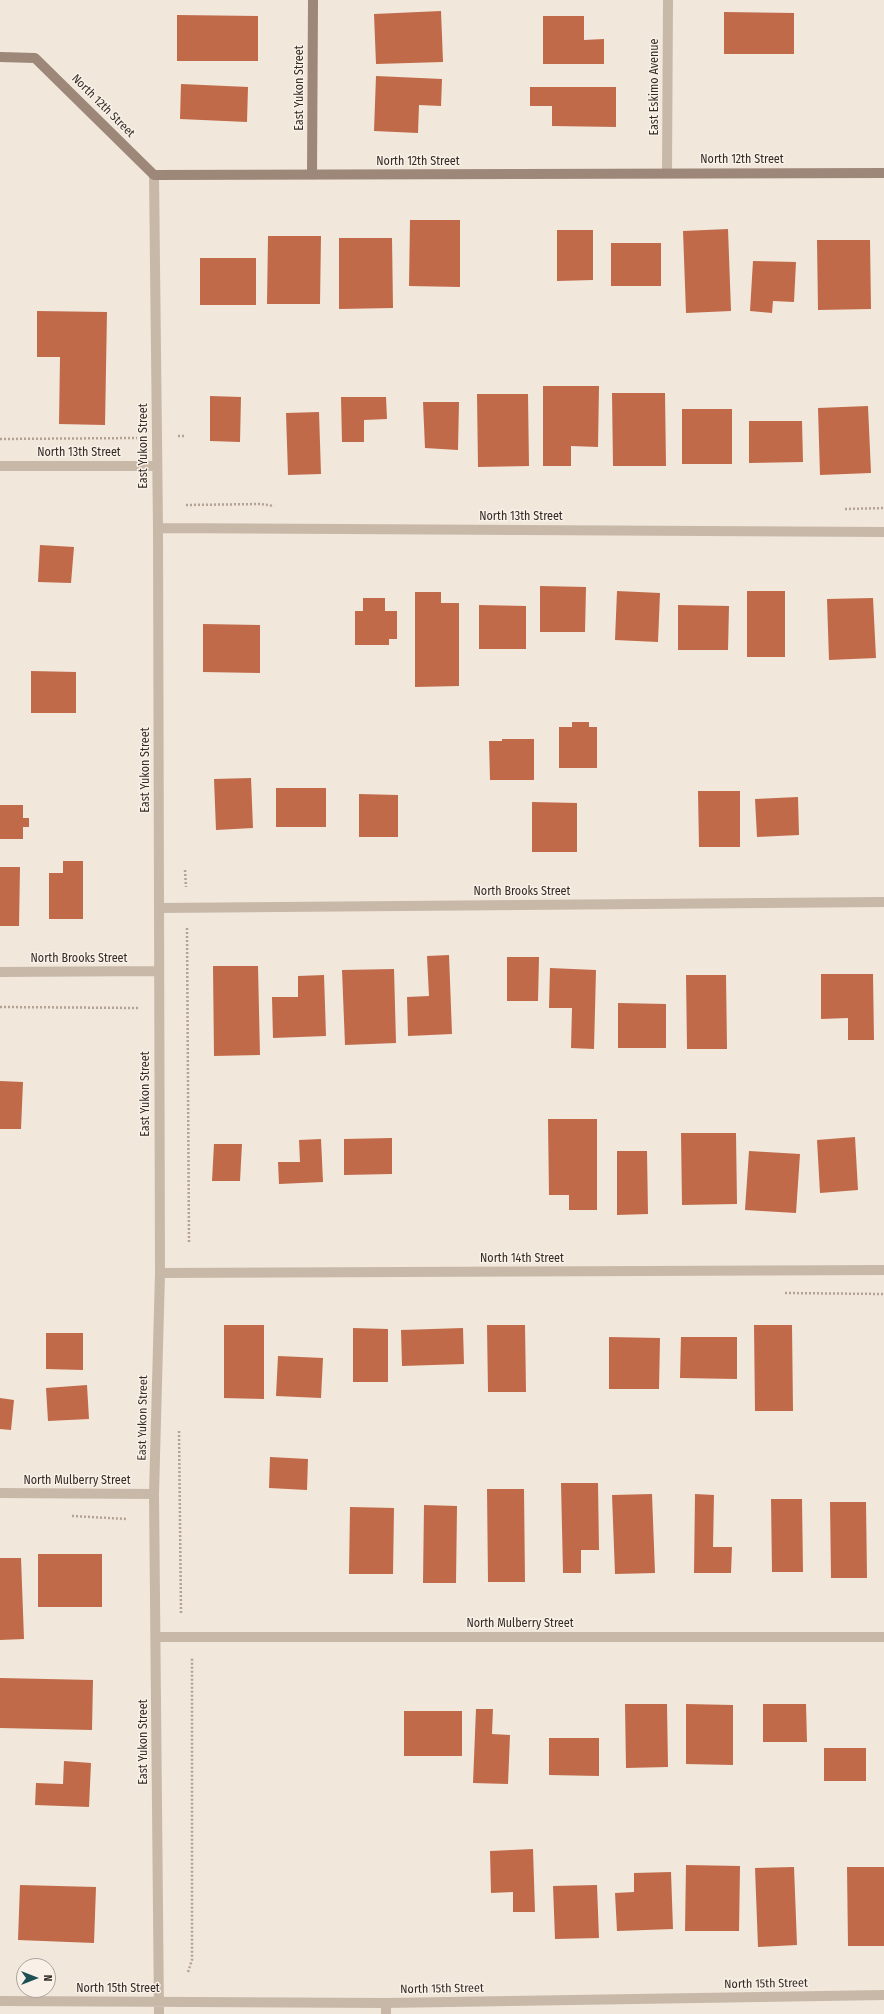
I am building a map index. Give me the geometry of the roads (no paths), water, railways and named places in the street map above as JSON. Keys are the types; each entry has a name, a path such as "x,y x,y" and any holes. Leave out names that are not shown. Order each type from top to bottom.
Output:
{"street":[{"name":"East Yukon Street","path":"312,175 313,0"},
{"name":"East Eskimo Avenue","path":"667,173 668,0"},
{"name":"North 12th Street","path":"0,57 35,58 154,175 884,173"},
{"name":"East Yukon Street","path":"154,175 158,528 158,1008 160,1273 154,1494 159,2014"},
{"name":"North 13th Street","path":"0,466 157,466"},
{"name":"North 13th Street","path":"158,528 884,532"},
{"name":"North Brooks Street","path":"159,908 884,902"},
{"name":"North Brooks Street","path":"0,972 159,971"},
{"name":"North 14th Street","path":"160,1273 884,1270"},
{"name":"North Mulberry Street","path":"0,1493 154,1494"},
{"name":"North Mulberry Street","path":"156,1637 884,1637"},
{"name":"North 15th Street","path":"0,2001 386,2003 884,1995"},
{"path":"386,2003 386,2014"}]}
